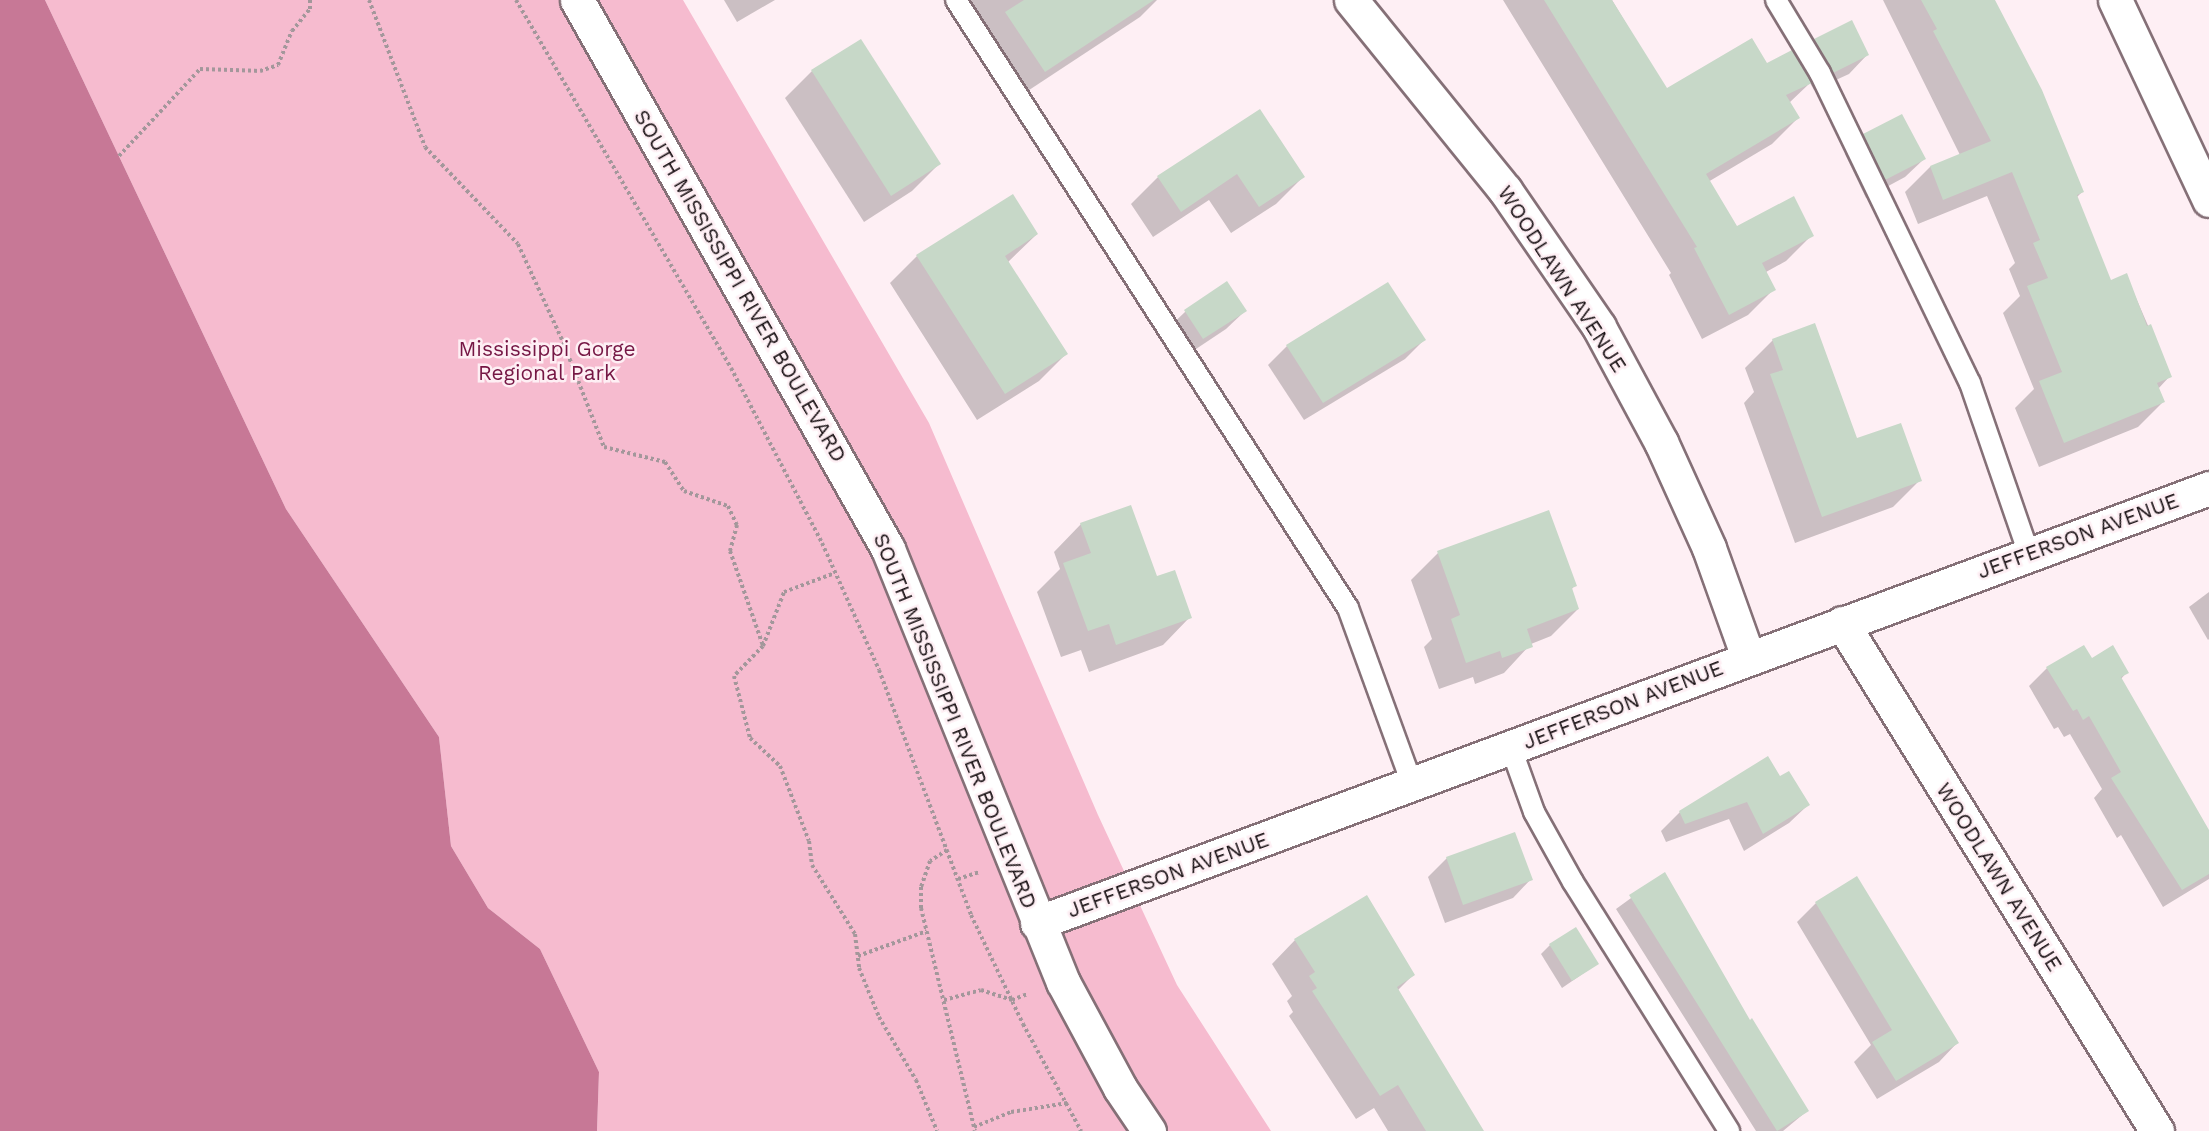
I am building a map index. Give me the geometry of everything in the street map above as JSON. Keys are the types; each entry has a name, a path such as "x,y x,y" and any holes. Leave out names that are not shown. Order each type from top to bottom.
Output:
{"street":[{"name":"SOUTH MISSISSIPPI RIVER BOULEVARD","path":"577,0 888,549 1037,923 1087,1030 1149,1131"},
{"name":"WOODLAWN AVENUE","path":"1351,0 1505,190 1599,327 1661,442 1709,548 1748,657"},
{"path":"2115,0 2178,128 2209,200"},
{"name":"JEFFERSON AVENUE","path":"1037,923 1511,748 1748,657 2209,488"},
{"name":"WOODLAWN AVENUE","path":"1842,623 2157,1131"}],"lane":[{"path":"956,0 1348,608 1412,784"},
{"path":"1776,0 1820,73 1970,382 2029,554"},
{"path":"1511,748 1534,812 1573,882 1729,1131"}],"path":[{"path":"119,156 200,69 260,71 278,65 292,31 310,9 310,0"},
{"path":"369,0 425,147 518,244 563,342 604,447 665,462 684,491 728,506 737,525 730,550 763,646"},
{"path":"516,0 731,368 836,573 879,670 971,915 1012,1000 1081,1131"},
{"path":"836,573 784,592 763,646 734,676 750,738 780,766 808,841 812,865 855,934 859,968 879,1017 916,1080 937,1131"},
{"path":"947,850 930,861 921,887 927,931 975,1129 1011,1113 1066,1103"},
{"path":"858,956 927,931"},
{"path":"944,1000 981,990 1012,1000"}],"green space":[{"name":"Mississippi Gorge Regional Park","path":"45,0 683,0 929,423 1098,815 1177,985 1271,1131 597,1131 599,1072 540,949 488,908 451,846 439,737 286,509"}],"shaded area":[{"path":"0,0 45,0 286,509 439,737 451,846 488,908 540,949 599,1072 597,1131 0,1131"}],"building":[{"path":"1024,0 1154,0 1045,72 1005,12"},
{"path":"1544,0 1612,0 1667,88 1752,38 1767,63 1792,50 1812,83 1786,95 1800,118 1706,174 1737,226 1794,196 1814,236 1762,263 1776,290 1729,315 1694,248 1697,247"},
{"path":"1921,0 1995,0 2042,90 2084,192 2077,195 2111,280 2127,273 2147,326 2151,324 2172,377 2157,383 2165,402 2064,443 2039,381 2062,372 2027,286 2048,278 2033,243 2040,240 2012,172 1943,200 1930,166 1991,141 1933,31 1937,29"},
{"path":"1852,20 1869,55 1833,73 1814,39"},
{"path":"861,39 941,164 891,196 811,70"},
{"path":"1260,109 1305,177 1259,207 1237,174 1181,212 1157,176"},
{"path":"1902,114 1926,159 1885,180 1863,134"},
{"path":"1013,194 1038,234 1005,256 1068,354 1005,394 916,255"},
{"path":"1227,281 1247,311 1203,339 1184,310"},
{"path":"1388,282 1426,340 1323,403 1286,345"},
{"path":"1815,323 1857,438 1901,423 1922,481 1822,517 1770,374 1783,370 1772,339"},
{"path":"1131,505 1157,576 1175,570 1192,618 1116,645 1109,624 1088,631 1063,563 1091,553 1080,523"},
{"path":"1549,510 1577,586 1572,588 1579,609 1527,629 1533,647 1502,658 1500,651 1466,663 1451,619 1460,615 1437,551"},
{"path":"2084,645 2092,658 2113,645 2129,673 2121,677 2209,830 2209,874 2182,890 2111,778 2121,772 2089,716 2083,720 2077,709 2073,711 2046,667"},
{"path":"1768,756 1780,776 1789,771 1810,805 1763,834 1747,802 1685,824 1679,811"},
{"path":"1515,832 1533,880 1463,905 1446,857"},
{"path":"1665,872 1750,1020 1752,1018 1809,1111 1777,1131 1629,895"},
{"path":"1857,876 1959,1043 1896,1081 1872,1042 1892,1030 1815,902"},
{"path":"1367,895 1415,975 1397,987 1484,1131 1426,1131 1398,1085 1380,1096 1312,991 1317,988 1309,976 1315,972 1294,939"},
{"path":"1576,927 1599,964 1572,981 1549,944"}]}
